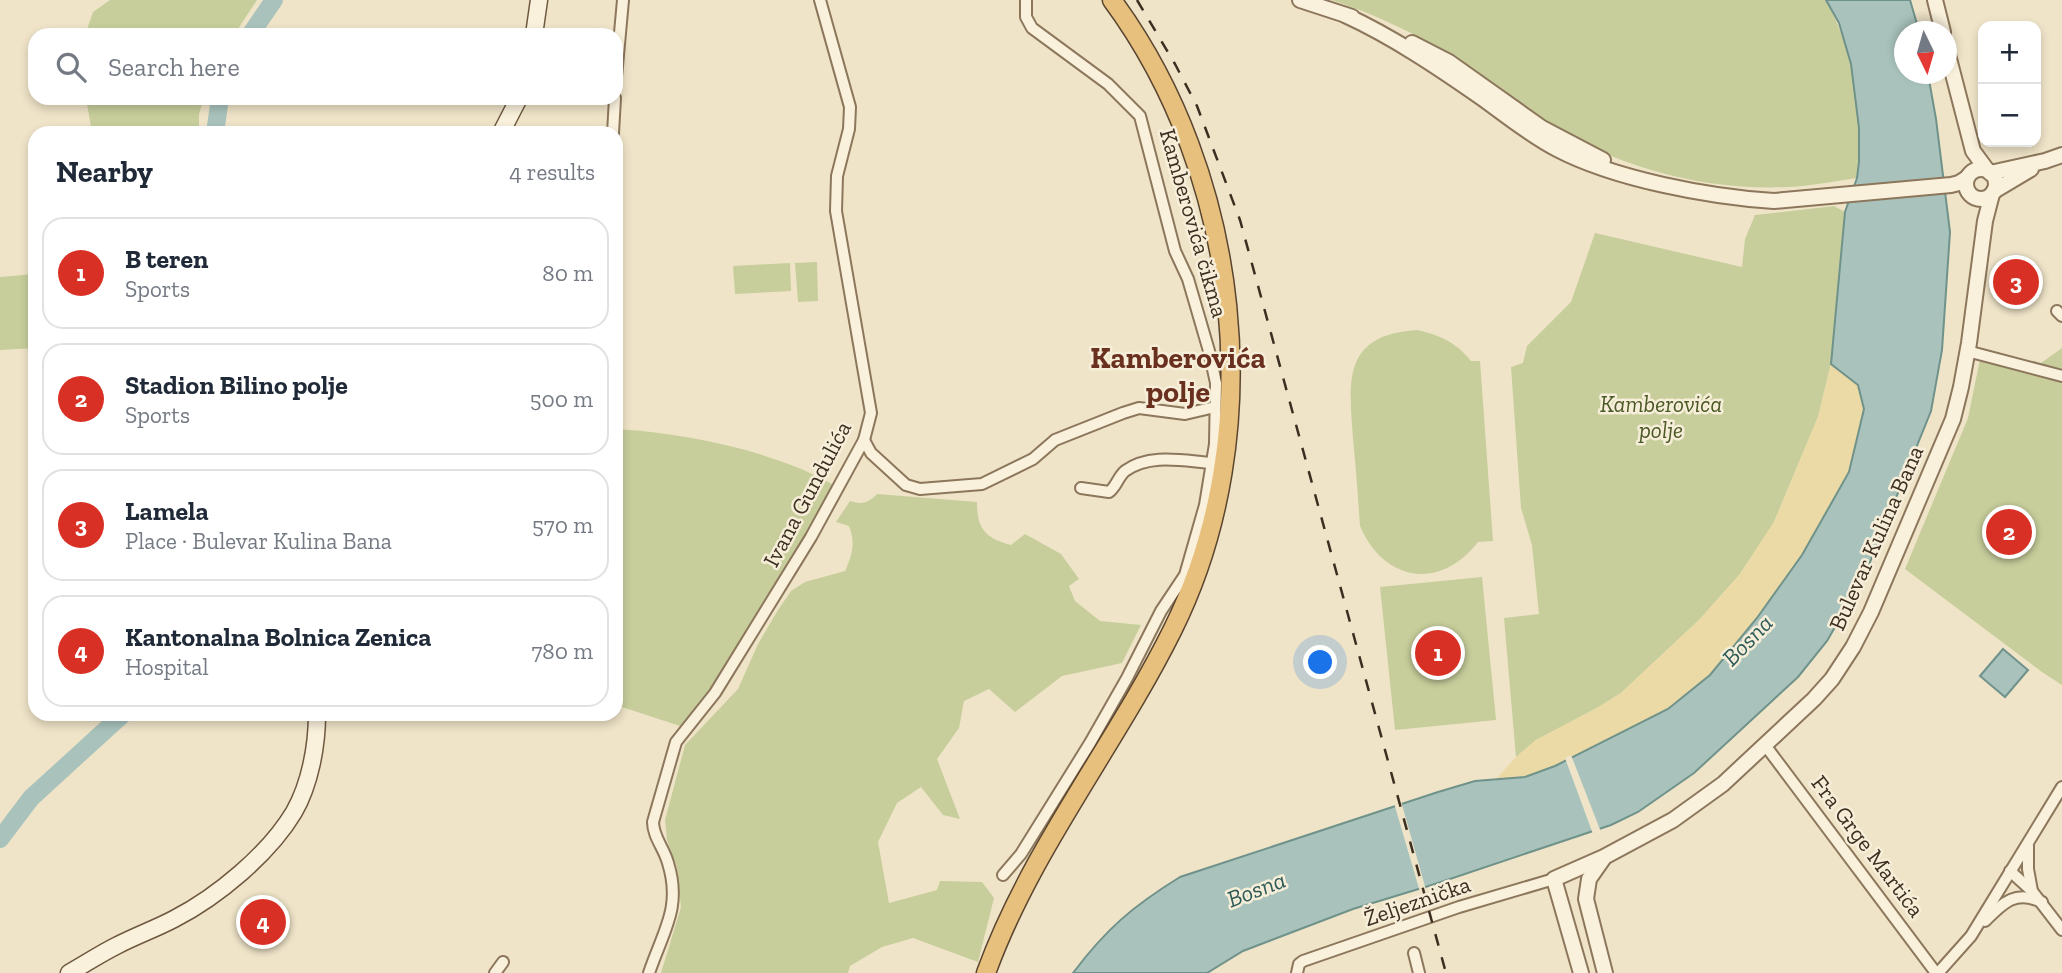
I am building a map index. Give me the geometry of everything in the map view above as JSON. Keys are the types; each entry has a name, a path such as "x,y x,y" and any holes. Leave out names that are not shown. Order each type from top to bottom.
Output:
{"highway":[{"path":"986,973 1002,930 1047,844 1120,726 1178,619 1206,543 1218,499 1226,452 1232,379 1230,327 1219,254 1206,200 1191,150 1169,97 1146,52 1112,0"}],"main road":[{"path":"535,28 539,0"},
{"path":"505,126 515,105"},
{"path":"69,973 116,945 185,913 229,883 276,838 302,794 317,737 317,721"}],"street":[{"path":"620,28 623,0"},
{"name":"Ivana Gundulića","path":"649,973 673,905 674,892 668,862 653,830 653,822 676,742 715,693 811,537 864,440 871,413 835,190 851,117 820,0"},
{"name":"Kamberovića čikma","path":"1003,875 1021,854 1090,743 1161,611 1185,575 1205,505 1215,443 1216,383 1209,351 1188,279 1175,251 1140,116 1108,84 1032,28 1026,17 1026,0"},
{"path":"1300,0 1345,15 1403,46 1524,130 1558,149 1599,167 1649,180 1745,199 1794,200 1964,184 1979,170 1988,172 2062,155"},
{"path":"1935,0 1940,21"},
{"name":"Bulevar Kulina Bana","path":"1560,877 1673,820 1723,783 1832,679 1871,612 1952,419 1967,351 1982,236 1996,183 1973,151 1956,84"},
{"path":"613,126 615,105"},
{"name":"Bulevar Kulina Bana","path":"1966,126 1964,184 1982,236"},
{"path":"1964,184 1983,199 2045,161"},
{"path":"1967,351 2062,376"},
{"path":"864,440 871,453 906,485 920,489 982,484 1033,459 1055,440 1139,408 1185,414 1215,407"},
{"path":"1081,488 1112,491 1122,473 1154,459 1212,463"},
{"name":"Fra Grge Martića","path":"1765,745 1937,973"},
{"path":"1971,936 2062,787"},
{"path":"2029,840 2028,869 2032,891"},
{"path":"1586,899 1590,879 1604,857"},
{"path":"2010,872 2042,902 2062,930"},
{"path":"1581,973 1560,877 1575,878 1586,899 1605,973"},
{"name":"Željeznička","path":"1297,971 1303,961 1446,912 1560,877"},
{"path":"1937,973 1994,912 2012,898 2026,897 2042,902"},
{"path":"1414,953 1419,973"},
{"path":"495,973 503,962"}],"green space":[{"path":"110,0 257,0 239,28 87,28 93,12"},
{"path":"1331,0 1826,0 1844,42 1855,86 1859,132 1857,178 1798,186 1725,185 1633,164 1603,153 1547,123 1467,66 1426,41 1380,18"},
{"path":"87,105 202,105 199,126 91,126"},
{"name":"Kamberovića polje","path":"1834,206 1845,212 1831,364 1818,417 1774,522 1740,574 1700,619 1621,693 1536,740 1516,757 1504,618 1539,614 1532,545 1521,508 1511,367 1523,363 1527,346 1571,302 1595,233 1742,267 1745,239 1755,215"},
{"path":"817,262 818,301 798,302 795,263"},
{"path":"790,263 791,291 735,294 733,266"},
{"path":"28,275 28,348 0,350 0,277"},
{"path":"1417,330 1447,340 1471,361 1480,361 1493,541 1478,542 1463,558 1447,568 1430,573 1398,569 1383,559 1370,545 1360,526 1352,418 1352,380 1355,365 1363,351 1375,341 1393,334"},
{"path":"2062,348 2062,685 1905,569 1968,418 1980,359 2030,371"},
{"path":"623,430 699,440 757,453 785,462 834,485 714,691 680,726 623,707"},
{"path":"877,494 977,502 981,526 995,539 1011,545 1025,534 1061,554 1079,579 1069,586 1075,601 1100,621 1141,625 1122,663 1062,676 1015,712 989,689 964,701 959,728 937,759 960,819 943,815 921,787 897,803 878,842 889,903 937,890 940,881 982,882 994,898 978,962 913,938 882,947 850,966 848,973 661,973 681,907 677,868 667,840 665,820 685,745 738,689 758,644 791,591 805,582 845,571 853,543 849,526 836,522 850,501 865,502"},
{"path":"1482,577 1496,720 1395,730 1380,587"}],"sand":[{"path":"1831,364 1858,385 1864,409 1849,472 1802,555 1757,618 1710,675 1668,709 1540,773 1496,779 1536,740 1621,693 1700,619 1740,574 1774,522 1818,417"}],"water":[{"name":"Bosna","path":"1826,0 1910,0 1916,21 1894,21 1894,84 1930,84 1950,232 1942,350 1931,411 1864,577 1827,641 1798,677 1694,773 1638,812 1611,825 1353,909 1243,951 1207,973 1073,973 1121,919 1180,877 1475,781 1525,777 1555,766 1668,709 1710,675 1757,618 1802,555 1849,472 1864,409 1858,385 1831,364 1845,212 1857,178 1859,162 1859,128 1851,64 1839,23"},
{"path":"2003,649 2028,670 2005,697 1980,676"}],"pier":[{"path":"1571,755 1601,832 1593,834 1565,758"},
{"path":"1401,801 1426,890 1420,892 1394,803"}],"waterway":[{"path":"255,28 274,0"},
{"path":"216,126 219,105"},
{"path":"0,839 31,798 115,721"}],"railway":[{"path":"1137,0 1197,106 1240,220 1446,973"}],"place":[{"name":"Lamela","path":"2016,282"},
{"name":"Stadion Bilino polje","path":"2009,532"},
{"name":"B teren","path":"1438,653"},
{"name":"Kantonalna Bolnica Zenica","path":"263,922"}],"district":[{"name":"Kamberovića polje","path":"1178,375"}]}
